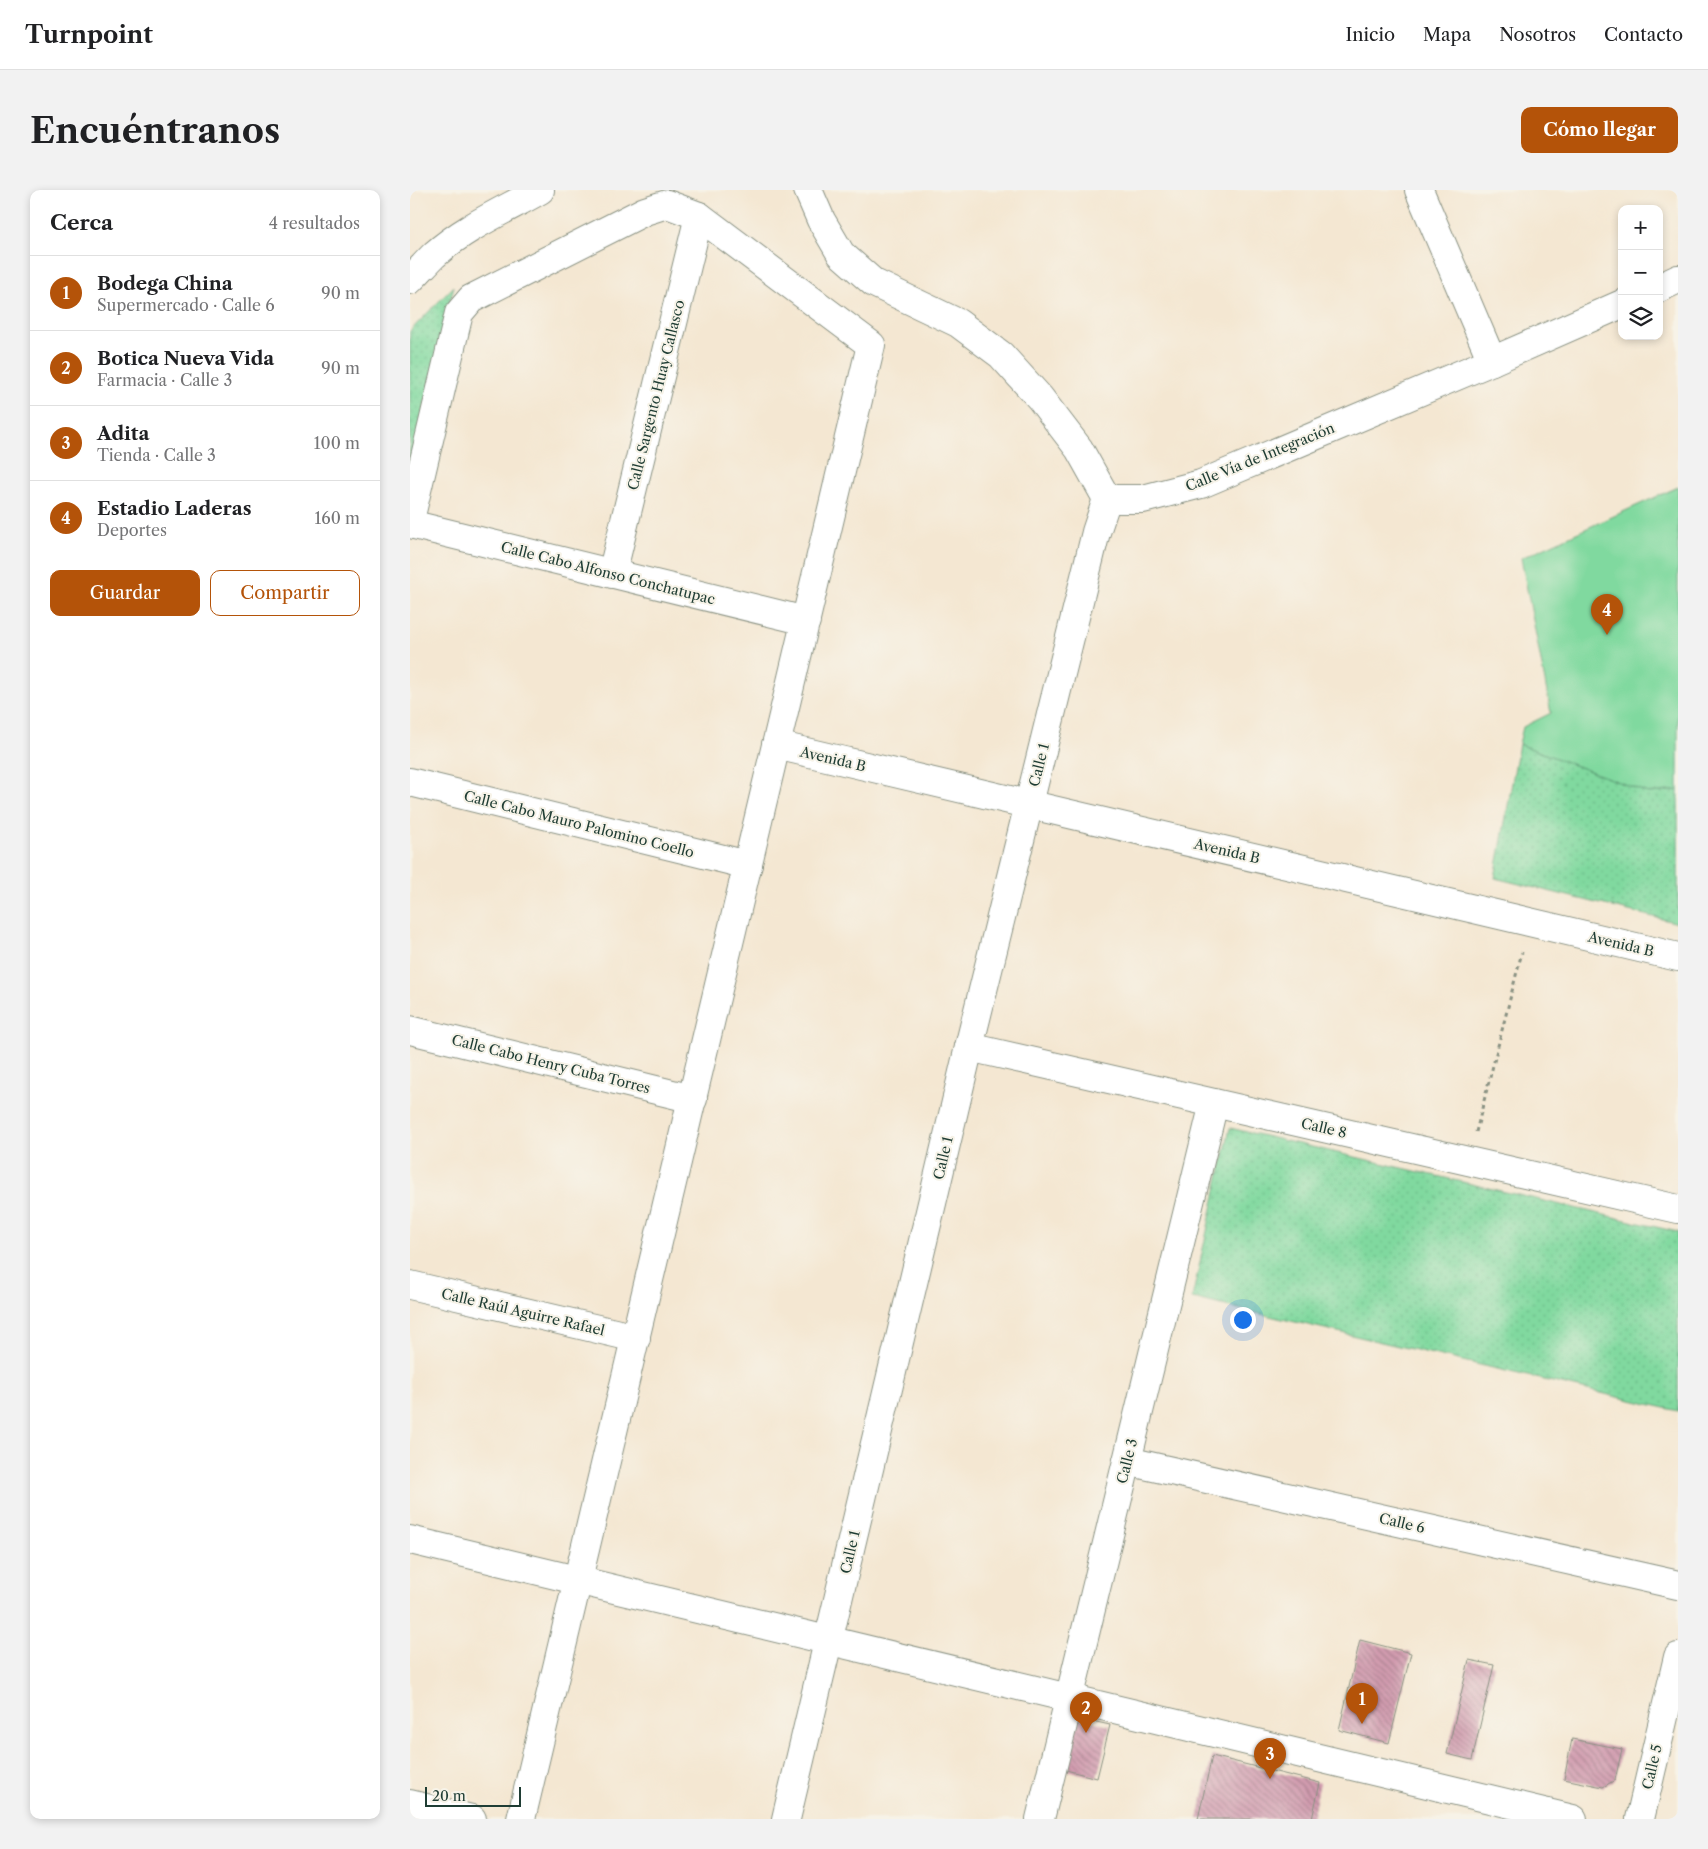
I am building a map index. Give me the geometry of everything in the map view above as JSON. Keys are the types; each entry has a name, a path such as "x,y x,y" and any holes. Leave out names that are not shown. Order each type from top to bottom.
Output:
{"street":[{"path":"410,280 435,254 454,240 473,227 540,190"},
{"path":"808,190 821,220 841,254 874,283 958,323 1001,355 1040,398 1079,449 1107,499"},
{"path":"1419,190 1492,361"},
{"path":"410,520 459,313 471,299 645,211 667,204 699,216 871,345 521,1819"},
{"name":"Calle Sargento Huay Callasco","path":"612,574 699,216"},
{"path":"1663,286 1678,279"},
{"name":"Calle Vía de Integración","path":"1107,499 1143,499 1201,484 1618,306"},
{"name":"Calle 1","path":"786,1819 830,1641 970,1047 1096,532 1107,499"},
{"name":"Calle Cabo Alfonso Conchatupac","path":"410,524 806,621"},
{"name":"Avenida B","path":"776,746 1678,957"},
{"name":"Calle Cabo Mauro Palomino Coello","path":"410,782 748,865"},
{"name":"Calle Cabo Henry Cuba Torres","path":"410,1030 693,1099"},
{"name":"Calle 8","path":"970,1047 1678,1209"},
{"name":"Calle 3","path":"1040,1819 1214,1104"},
{"name":"Calle Raúl Aguirre Rafael","path":"410,1285 636,1338"},
{"name":"Calle 6","path":"1127,1461 1678,1585"},
{"path":"410,1540 1573,1819"},
{"name":"Calle 5","path":"1640,1819 1678,1657"},
{"path":"410,1804 472,1819"}],"path":[{"path":"1468,1162 1529,922"}],"green space":[{"path":"454,286 410,467 410,331"},
{"path":"1678,487 1678,790 1648,793 1519,744 1523,727 1551,713 1521,558"},
{"path":"1519,744 1648,793 1678,790 1678,923 1495,878"},
{"path":"1230,1128 1678,1232 1678,1411 1192,1298"}],"building":[{"path":"1360,1640 1411,1653 1389,1743 1339,1730"},
{"path":"1469,1660 1494,1665 1472,1760 1447,1754"},
{"path":"1074,1717 1110,1725 1097,1778 1062,1769"},
{"path":"1572,1739 1622,1749 1615,1780 1603,1787 1564,1779"},
{"path":"1212,1756 1320,1783 1312,1819 1198,1819"}],"place":[{"name":"Estadio Laderas","path":"1607,635"},
{"name":"Bodega China","path":"1362,1724"},
{"name":"Botica Nueva Vida","path":"1086,1733"},
{"name":"Adita","path":"1270,1779"}]}
